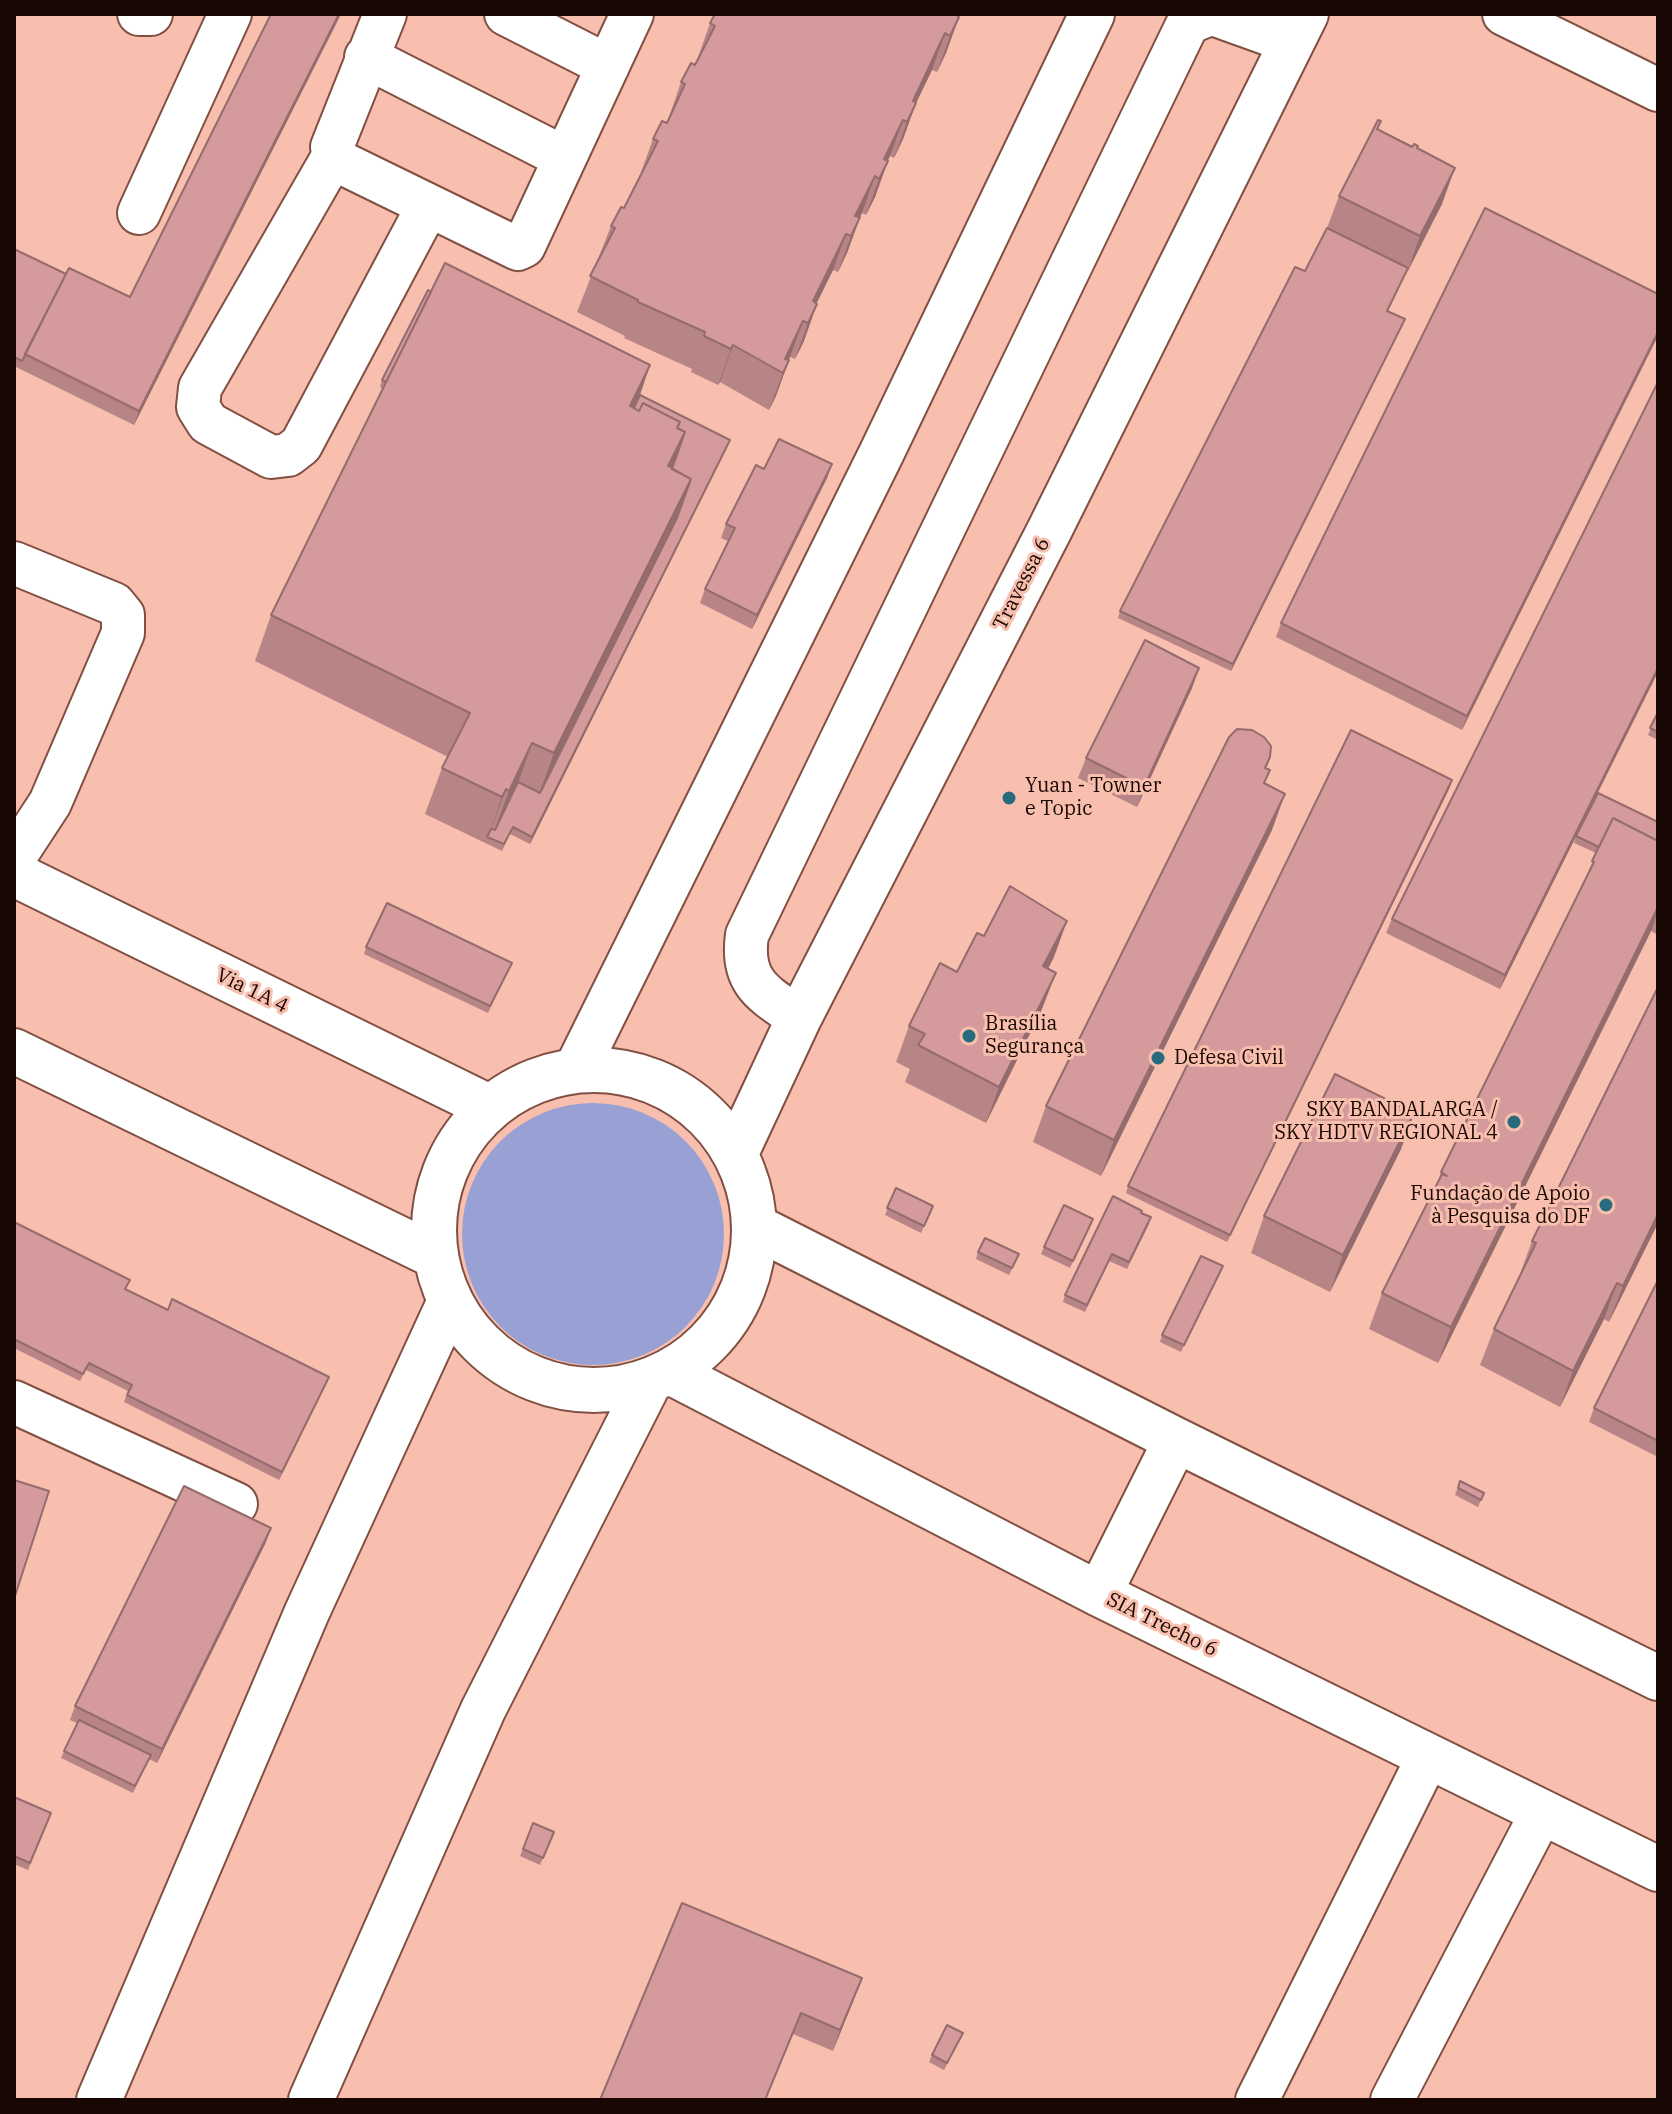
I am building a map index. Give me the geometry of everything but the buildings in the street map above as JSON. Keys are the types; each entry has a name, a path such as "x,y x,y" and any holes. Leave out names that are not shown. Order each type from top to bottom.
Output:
{"main road":[{"path":"576,1070 888,440 1092,14"},
{"name":"Travessa 6","path":"736,1153 799,1018 1049,531 1299,28"},
{"name":"Via 1A 4","path":"14,874 489,1107"},
{"path":"14,1051 435,1256"},
{"path":"576,1070 623,1072 669,1087 708,1116 736,1153 750,1189 756,1227 750,1271 734,1311 706,1346 660,1377 592,1391 535,1380 485,1349 449,1303 435,1256 435,1201 454,1149 489,1107 530,1082 576,1070"},
{"path":"756,1227 1176,1440 1658,1678"},
{"path":"99,2100 307,1612 449,1303"},
{"path":"311,2100 483,1710 660,1377"},
{"name":"SIA Trecho 6","path":"660,1377 1658,1869"},
{"path":"1099,1594 1176,1440"}],"street":[{"path":"139,14 151,14"},
{"path":"139,213 230,14"},
{"path":"385,14 332,147 334,155 338,161 518,249 524,246 632,14"},
{"path":"506,14 608,66"},
{"path":"799,1018 765,995 749,975 744,955 747,935 1188,23 1212,14 1299,28"},
{"path":"1514,16 1658,90"},
{"path":"366,57 565,158"},
{"path":"334,155 200,388 198,407 208,423 271,457 288,455 301,445 428,206"},
{"path":"14,563 114,604 123,615 123,633 50,803 14,858"},
{"path":"14,1402 236,1504"},
{"path":"1257,2100 1428,1757"},
{"path":"1392,2100 1542,1812"}],"shaded area":[{"path":"593,1103 643,1113 666,1125 686,1141 702,1161 714,1184 724,1234 714,1284 702,1307 686,1327 666,1343 643,1355 593,1365 543,1355 520,1343 500,1327 484,1307 472,1284 462,1234 472,1184 484,1161 500,1141 520,1125 543,1113"}],"place":[{"name":"Yuan - Towner e Topic","path":"1009,798"},
{"name":"Brasília Segurança","path":"969,1036"},
{"name":"Defesa Civil","path":"1158,1058"},
{"name":"SKY BANDALARGA / SKY HDTV REGIONAL 4","path":"1514,1122"},
{"name":"Fundação de Apoio à Pesquisa do DF","path":"1606,1205"}]}
